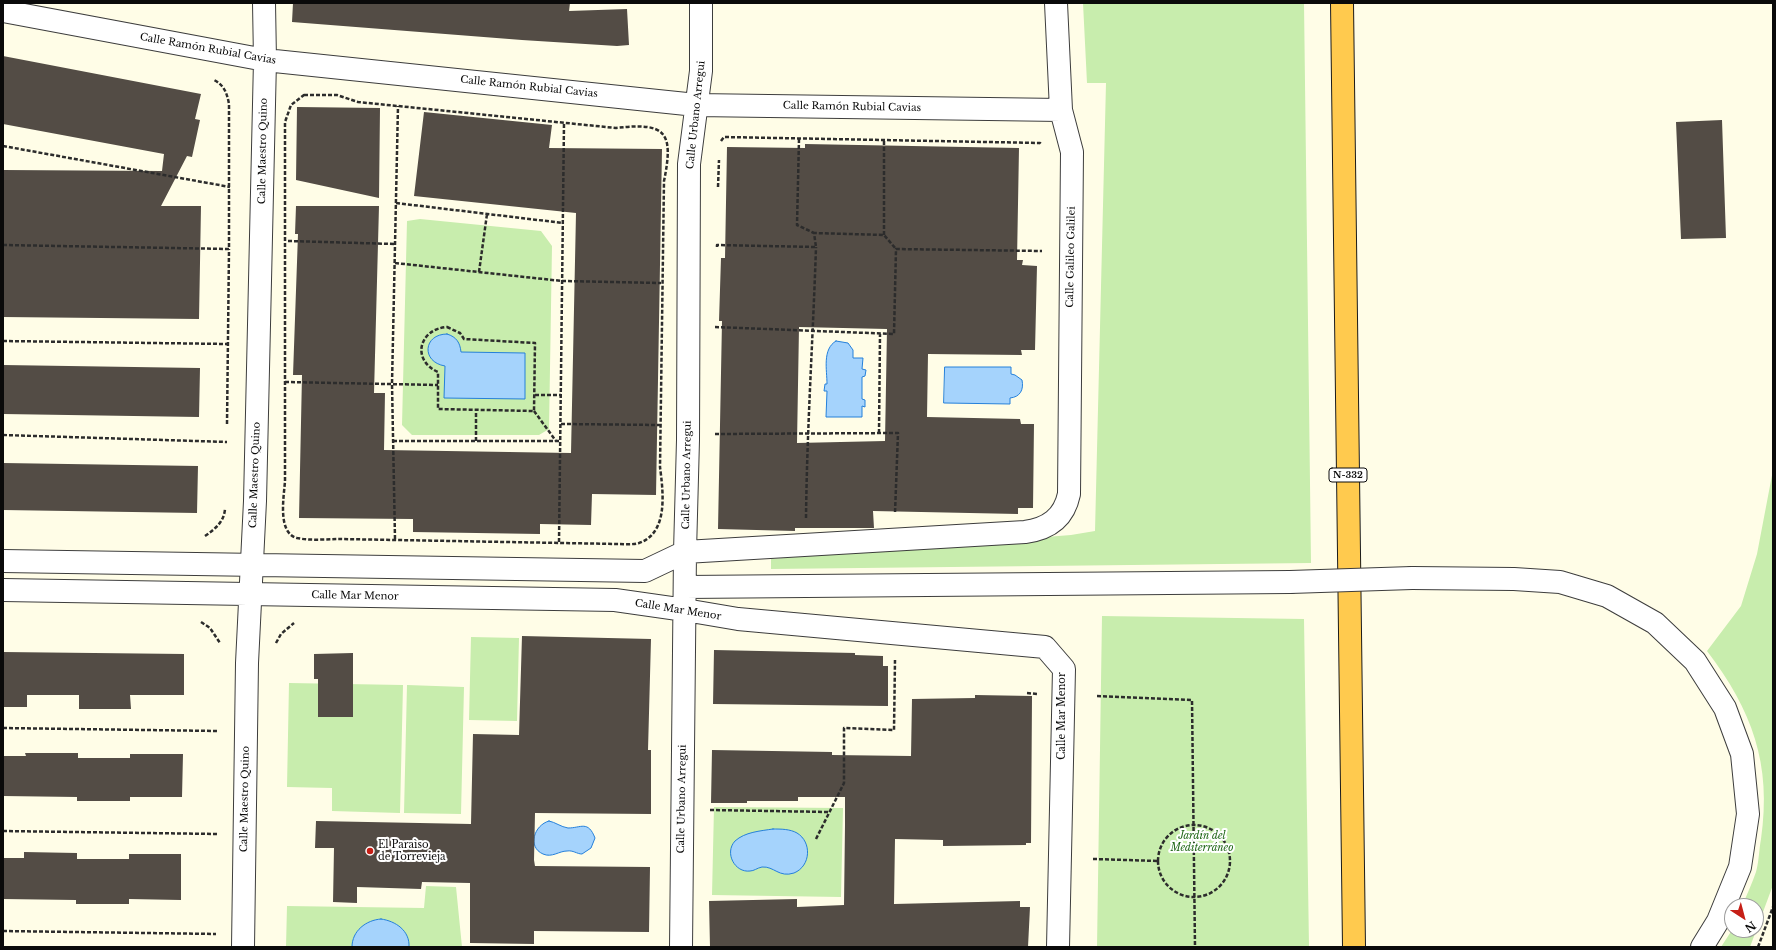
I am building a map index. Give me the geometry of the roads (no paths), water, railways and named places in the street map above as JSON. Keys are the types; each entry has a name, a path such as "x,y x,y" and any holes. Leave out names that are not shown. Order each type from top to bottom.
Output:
{"highway":[{"name":"N-332","path":"1342,3 1354,947"}],"street":[{"name":"Calle Maestro Quino","path":"243,947 247,663 256,501 265,60 264,3"},
{"name":"Calle Urbano Arregui","path":"681,947 685,552 688,440 689,164 696,104 702,71 701,3"},
{"name":"Calle Galileo Galilei","path":"685,552 1034,531 1052,523 1064,511 1069,494 1072,152 1061,110 1056,3"},
{"name":"Calle Ramón Rubial Cavias","path":"3,11 265,60 696,104 1061,110"},
{"path":"3,561 645,571 685,552"},
{"path":"685,587 1290,582 1412,578 1514,579 1560,582 1607,596 1655,624 1695,661 1725,708 1742,754 1748,814 1740,867 1718,921 1702,947"},
{"name":"Calle Mar Menor","path":"3,590 615,600 738,619 1045,647 1064,669 1058,947"}],"water":[{"path":"447,334 457,341 461,352 525,353 525,399 444,398 445,366 432,359 428,348 429,343 433,338 439,335"},
{"path":"836,341 848,343 853,350 853,358 863,358 862,369 866,370 865,376 862,377 862,399 865,400 865,407 862,406 862,417 826,417 827,391 824,391 825,384 827,384 826,360 829,349"},
{"path":"945,367 1011,367 1011,374 1022,380 1022,390 1019,395 1010,398 1010,404 944,403"},
{"path":"549,821 568,828 580,826 587,827 590,829 595,838 591,848 582,854 564,851 552,855 546,855 538,851 535,846 534,836 539,827"},
{"path":"773,829 794,832 802,837 808,854 804,865 800,870 794,873 784,874 766,867 745,871 736,866 731,856 732,846 735,841 748,834"},
{"path":"381,919 392,922 405,932 409,941 409,947 352,947 354,936 361,927 375,920"}],"place":[{"name":"El Paraìso de Torrevieja","path":"370,851"}],"park label":[{"name":"Jardín del Mediterráneo","path":"1202,842"}]}
